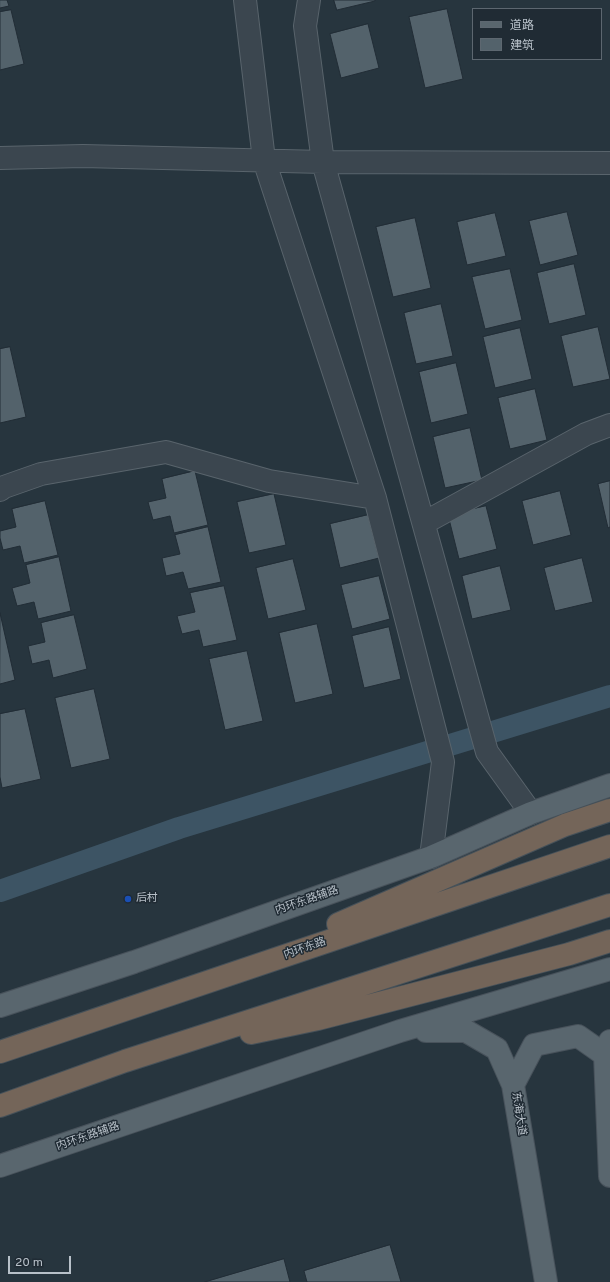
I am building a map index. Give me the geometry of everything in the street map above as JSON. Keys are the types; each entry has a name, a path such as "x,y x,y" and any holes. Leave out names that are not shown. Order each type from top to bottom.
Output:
{"highway":[{"path":"192,987 565,825 610,810"},
{"name":"内环东路","path":"0,1052 610,846"},
{"path":"0,1106 125,1061 610,905"},
{"path":"125,1061 318,1019 569,954 610,941"}],"main road":[{"name":"内环东路辅路","path":"0,1006 134,962 431,857 531,813 610,785"},
{"name":"内环东路辅路","path":"0,1166 400,1031 610,969"},
{"name":"东海大道","path":"400,1031 466,1031 497,1049 513,1085 546,1282"},
{"path":"513,1085 534,1045 578,1036 607,1048 610,1176"}],"street":[{"path":"244,0 264,160 375,498 443,762 431,857"},
{"path":"309,0 305,26 323,162 487,752 531,813"},
{"path":"0,158 83,156 323,162 610,163"},
{"path":"424,523 586,434 610,425"},
{"path":"0,490 4,487 41,474 166,452 269,481 375,498"}],"building":[{"path":"0,0 7,0 9,6 0,8"},
{"path":"334,0 375,0 375,1 337,10"},
{"path":"447,9 463,79 425,88 409,17"},
{"path":"11,10 24,64 0,70 0,12"},
{"path":"368,24 379,68 341,78 330,34"},
{"path":"567,212 578,255 540,265 529,221"},
{"path":"495,213 506,256 467,265 457,222"},
{"path":"415,218 431,288 393,297 376,227"},
{"path":"574,264 586,315 549,324 537,273"},
{"path":"510,269 522,320 485,329 472,277"},
{"path":"441,304 453,356 416,364 404,313"},
{"path":"598,327 610,379 573,387 561,336"},
{"path":"520,328 532,379 495,388 483,337"},
{"path":"10,347 26,417 0,423 0,349"},
{"path":"456,363 468,414 431,423 419,372"},
{"path":"535,389 547,440 510,449 498,398"},
{"path":"470,428 482,480 445,488 433,437"},
{"path":"195,471 208,525 174,533 170,516 153,520 148,502 166,498 162,479"},
{"path":"610,481 610,527 608,528 598,484"},
{"path":"560,491 571,535 533,545 522,501"},
{"path":"274,494 286,545 249,553 237,502"},
{"path":"45,501 58,555 24,563 20,546 3,550 0,531 16,527 12,509"},
{"path":"486,506 497,549 459,559 448,515"},
{"path":"368,515 379,558 340,568 330,524"},
{"path":"208,527 221,582 188,589 183,572 166,576 162,558 180,554 175,535"},
{"path":"59,557 71,611 38,619 34,602 17,606 12,588 30,583 26,565"},
{"path":"582,558 593,602 555,611 544,568"},
{"path":"293,559 306,610 268,619 256,568"},
{"path":"500,566 511,610 472,619 462,576"},
{"path":"379,576 390,619 352,629 341,585"},
{"path":"224,586 237,640 203,647 199,630 182,634 177,616 195,612 190,593"},
{"path":"0,613 15,680 0,684"},
{"path":"74,615 87,669 53,678 49,660 32,664 28,646 45,642 41,623"},
{"path":"317,624 333,694 295,703 279,633"},
{"path":"389,627 401,679 364,688 352,636"},
{"path":"247,651 263,721 225,730 209,659"},
{"path":"94,689 110,759 71,768 55,698"},
{"path":"25,709 41,779 2,788 0,777 0,714"},
{"path":"390,1245 401,1282 307,1282 304,1271"},
{"path":"284,1259 290,1282 205,1282"}],"waterway":[{"path":"0,891 179,828 610,696"}],"place":[{"name":"后村","path":"128,899"}]}
